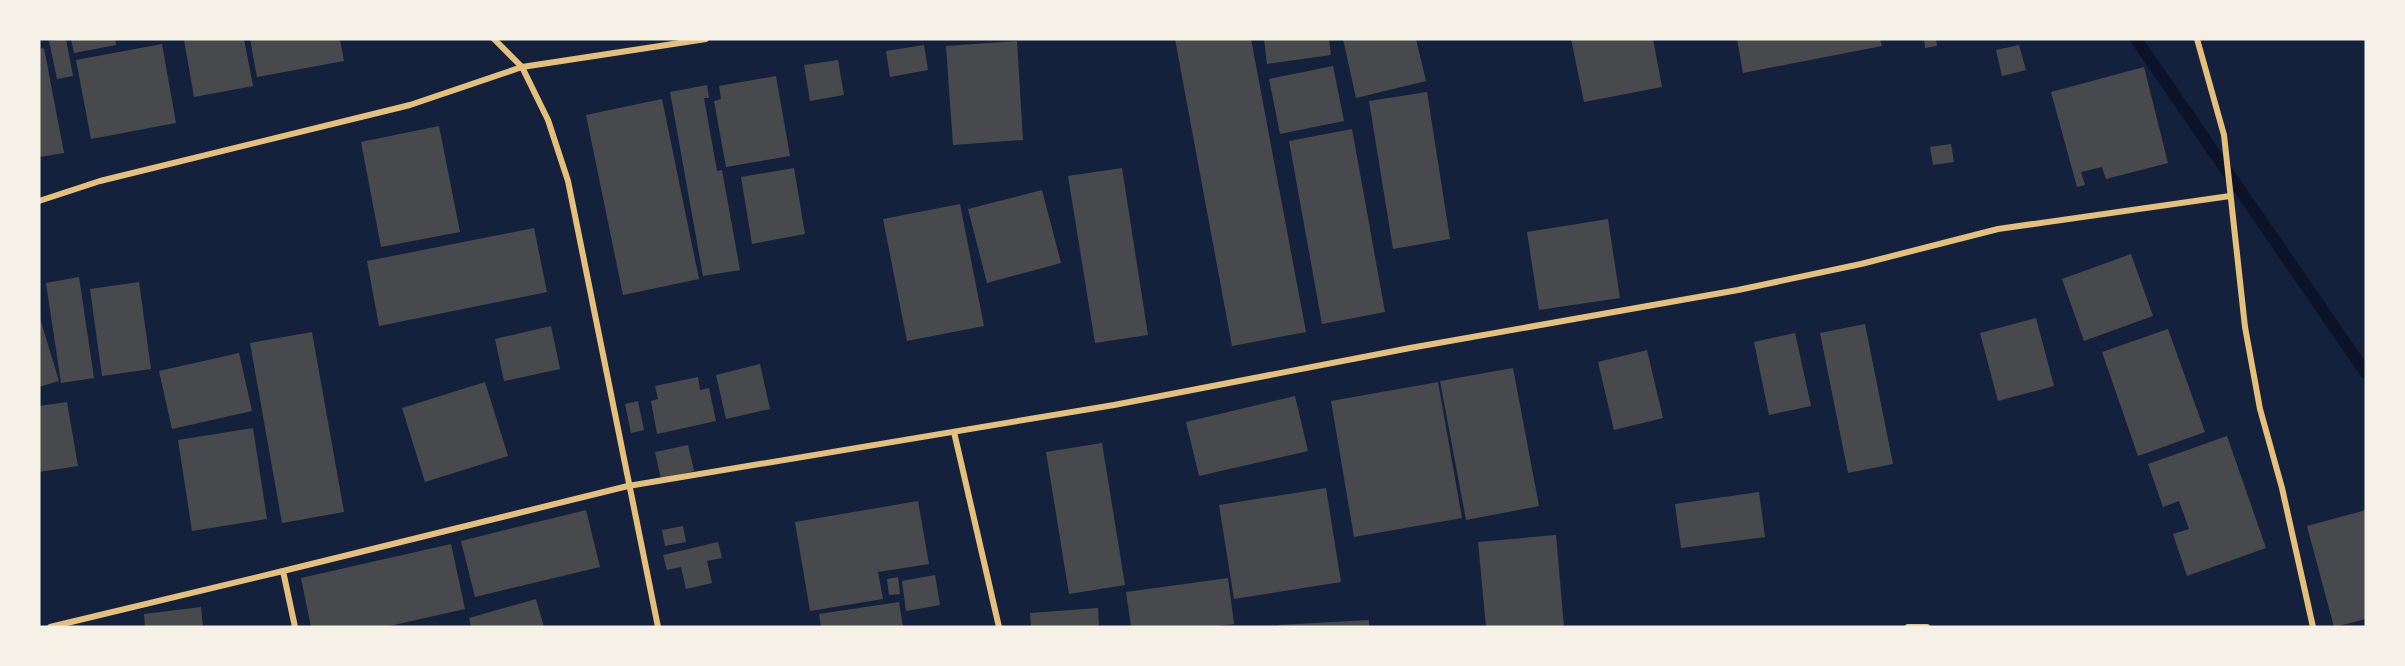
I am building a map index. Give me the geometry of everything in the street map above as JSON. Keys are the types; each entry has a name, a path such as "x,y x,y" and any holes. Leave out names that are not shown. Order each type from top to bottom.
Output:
{"street":[{"path":"494,39 522,67 548,120 568,181 658,627"},
{"path":"39,201 100,181 410,105 522,67 706,39"},
{"path":"2197,39 2224,135 2245,327 2260,410 2282,488 2313,627"},
{"path":"50,627 628,486 1114,405 1399,350 1738,290 1861,264 1998,229 2230,196"},
{"path":"954,432 999,627"},
{"path":"282,571 295,627"},
{"path":"1908,627 1927,627"}],"building":[{"path":"66,39 73,76 57,79 49,41"},
{"path":"71,39 115,39 116,45 74,53"},
{"path":"244,39 253,86 194,97 184,40"},
{"path":"250,39 340,39 344,61 257,77"},
{"path":"1175,39 1251,39 1306,332 1232,346"},
{"path":"1264,39 1329,39 1331,55 1267,64"},
{"path":"1343,39 1416,39 1426,81 1356,98"},
{"path":"1571,39 1653,39 1662,87 1584,102"},
{"path":"1737,39 1880,39 1882,46 1743,73"},
{"path":"1924,39 1936,39 1937,46 1925,48"},
{"path":"1017,41 1023,140 953,145 946,46"},
{"path":"162,44 176,123 91,139 76,60"},
{"path":"924,45 928,70 890,77 886,51"},
{"path":"2019,45 2026,70 2002,76 1996,50"},
{"path":"44,48 64,153 39,157 39,49"},
{"path":"838,60 844,95 810,101 804,65"},
{"path":"1333,66 1344,121 1280,134 1269,79"},
{"path":"2144,67 2168,163 2106,179 2102,167 2081,172 2085,185 2077,187 2051,92"},
{"path":"776,76 790,156 726,167 714,101 721,99 719,86"},
{"path":"707,85 709,98 704,98 717,171 722,170 740,270 703,276 670,92"},
{"path":"1427,92 1450,239 1393,249 1369,101"},
{"path":"662,99 699,279 623,295 586,115"},
{"path":"439,126 460,232 381,247 361,142"},
{"path":"1352,129 1385,312 1322,324 1289,141"},
{"path":"1951,144 1954,162 1933,165 1930,147"},
{"path":"794,168 805,234 752,244 741,177"},
{"path":"1122,168 1148,335 1095,343 1068,176"},
{"path":"1042,190 1061,263 987,283 968,209"},
{"path":"960,204 984,326 907,341 883,219"},
{"path":"1608,219 1620,298 1539,310 1527,232"},
{"path":"534,228 547,292 379,326 367,261"},
{"path":"2131,254 2153,316 2084,341 2062,279"},
{"path":"79,277 94,378 61,383 46,283"},
{"path":"139,282 151,369 102,376 90,289"},
{"path":"39,315 59,381 39,387"},
{"path":"2036,318 2054,386 1998,401 1980,333"},
{"path":"1865,324 1893,464 1848,473 1820,333"},
{"path":"551,326 560,369 504,381 495,339"},
{"path":"2168,329 2205,432 2138,456 2102,352"},
{"path":"312,332 344,512 282,523 250,343"},
{"path":"1795,333 1811,406 1769,415 1754,342"},
{"path":"1647,350 1663,418 1614,430 1598,362"},
{"path":"239,353 252,411 172,429 159,371"},
{"path":"760,364 770,409 726,419 716,375"},
{"path":"1513,368 1539,506 1466,520 1440,381"},
{"path":"698,377 700,390 709,388 716,421 657,434 651,401 658,399 655,386"},
{"path":"485,382 508,456 425,482 402,408"},
{"path":"1438,382 1462,518 1354,537 1331,401"},
{"path":"1295,396 1308,451 1199,476 1186,422"},
{"path":"638,401 644,430 631,433 625,404"},
{"path":"67,402 78,466 39,472 39,406"},
{"path":"253,428 267,519 192,531 178,440"},
{"path":"2227,436 2266,548 2187,576 2173,534 2189,529 2179,501 2163,507 2148,464"},
{"path":"1102,443 1125,585 1069,594 1046,452"},
{"path":"688,445 694,471 661,479 655,452"},
{"path":"1326,488 1341,582 1234,599 1219,505"},
{"path":"1759,492 1765,537 1681,548 1675,504"},
{"path":"918,501 929,564 878,572 883,599 810,611 795,522"},
{"path":"586,510 600,567 475,597 461,541"},
{"path":"2366,510 2366,619 2334,627 2307,526"},
{"path":"683,526 686,542 665,546 662,530"},
{"path":"1556,535 1564,627 1486,627 1478,542"},
{"path":"718,542 722,558 707,561 712,583 686,589 681,567 667,570 663,555"},
{"path":"451,544 465,609 385,627 311,627 301,578"},
{"path":"935,575 940,605 906,611 902,581"},
{"path":"898,577 900,594 889,595 887,579"},
{"path":"1228,578 1234,624 1211,627 1131,627 1126,592"},
{"path":"536,599 544,627 471,627 469,618"},
{"path":"899,602 903,627 821,627 819,614"},
{"path":"201,607 203,627 145,627 144,614"},
{"path":"1098,608 1099,627 1031,627 1030,613"},
{"path":"1369,620 1369,627 1278,627 1278,625"}],"waterway":[{"path":"2136,39 2366,373"}]}
